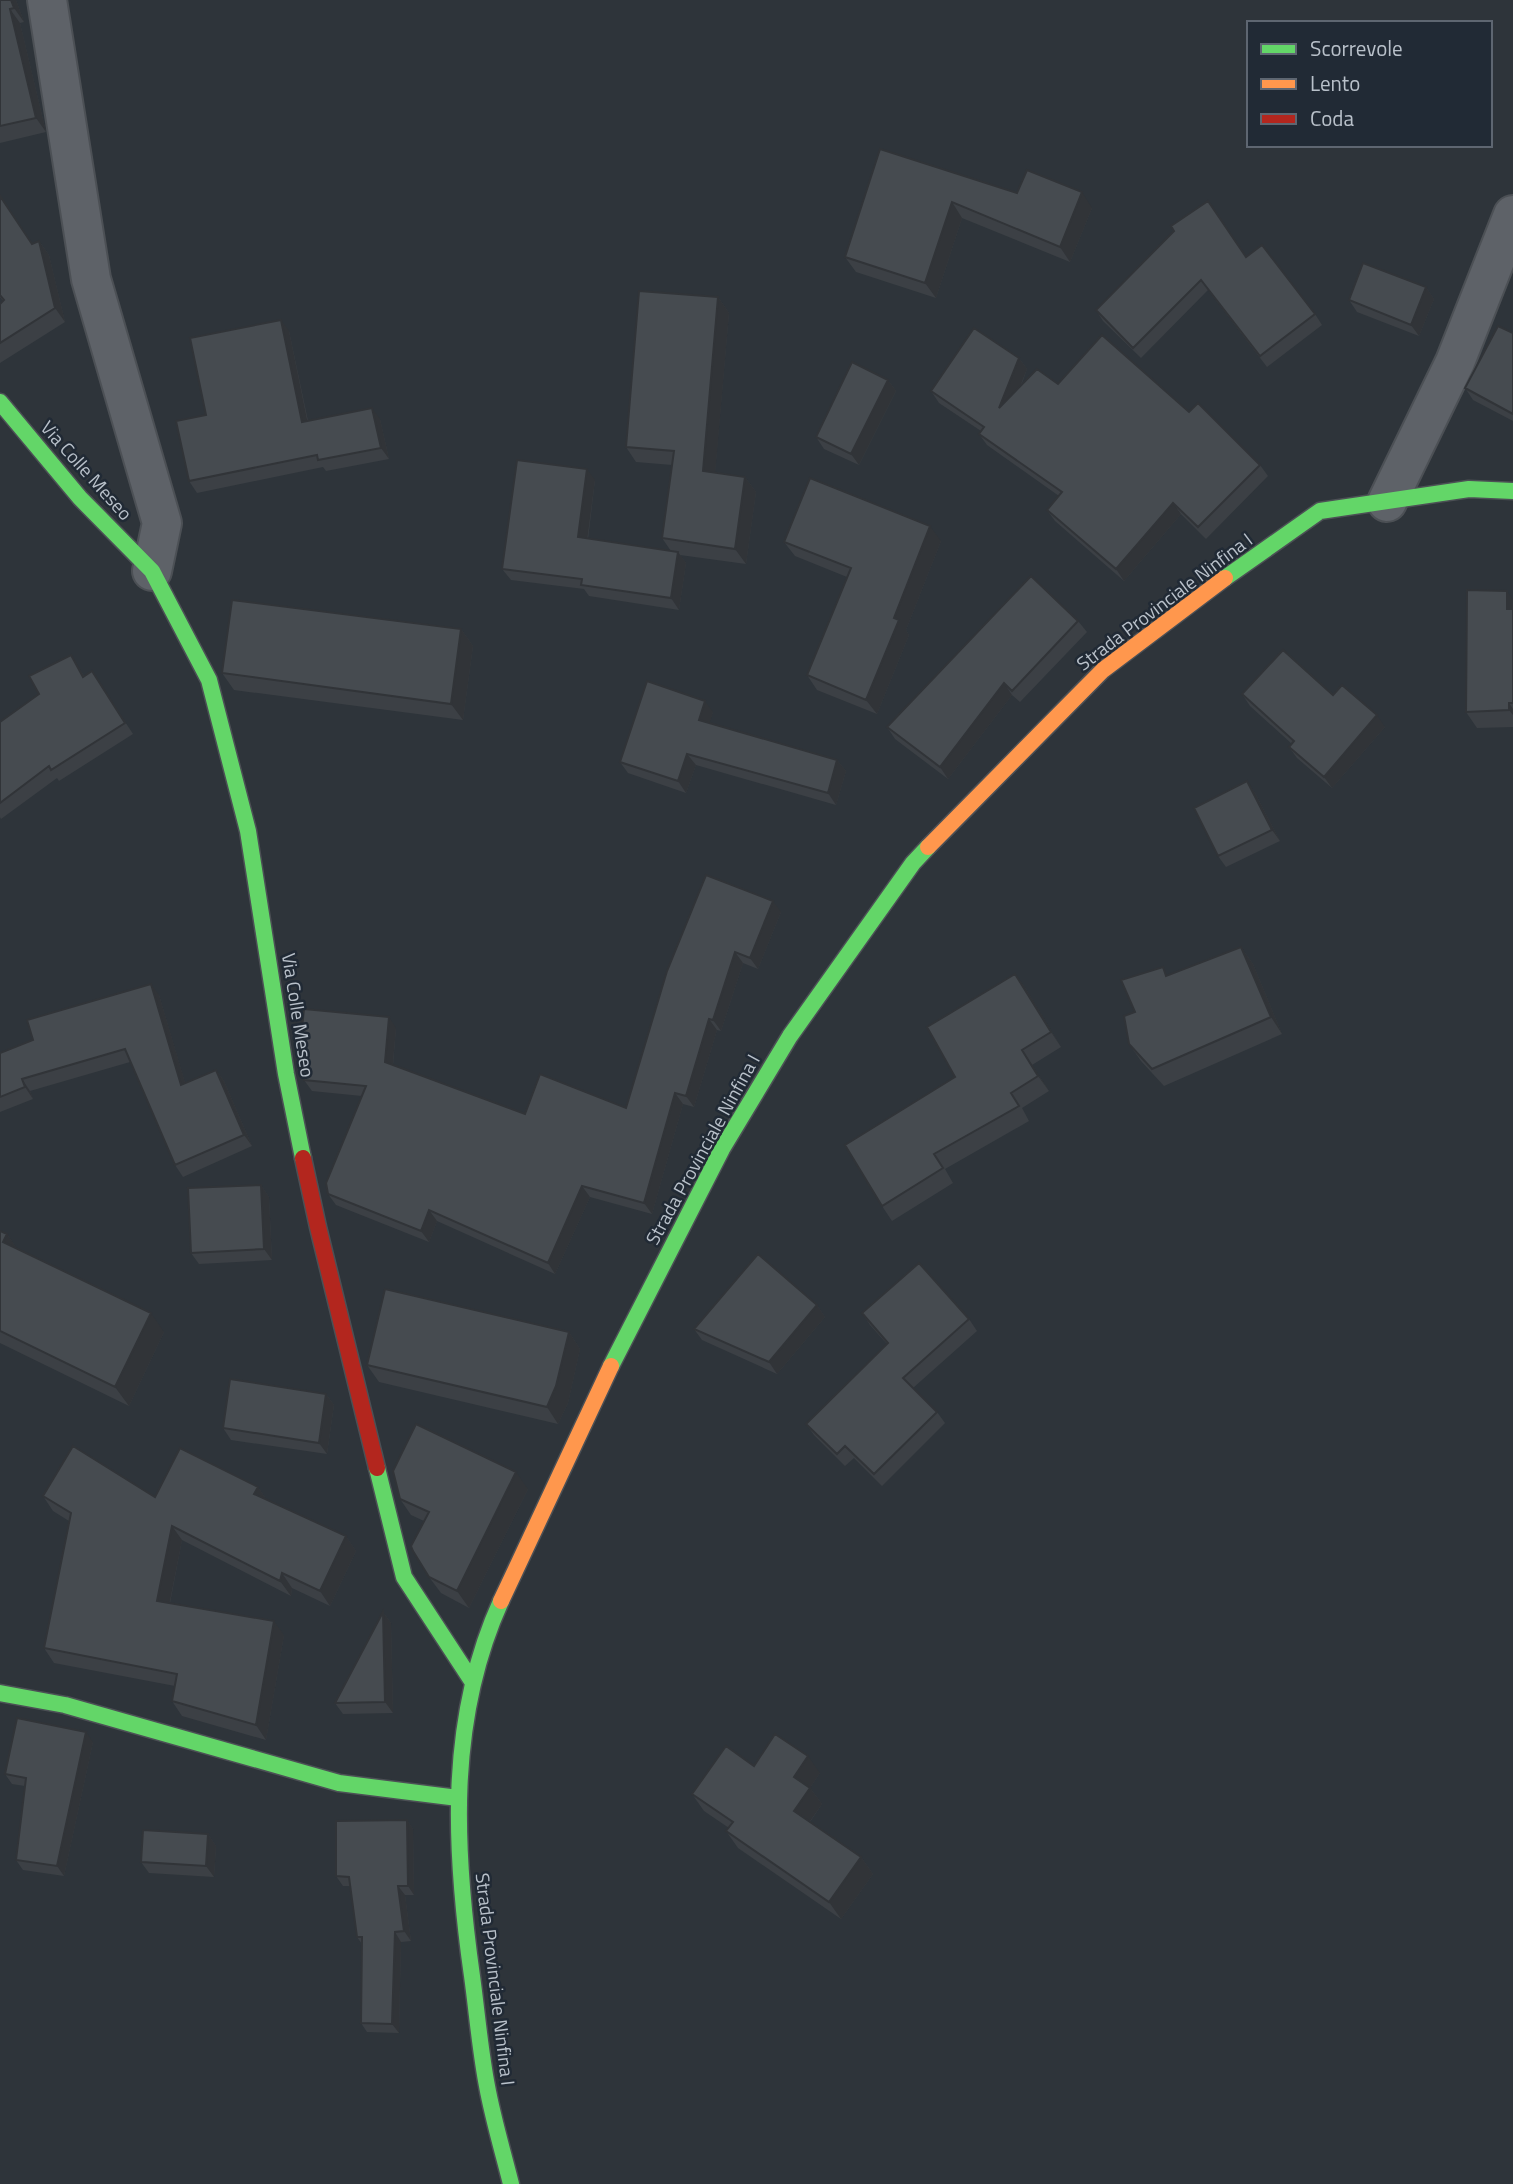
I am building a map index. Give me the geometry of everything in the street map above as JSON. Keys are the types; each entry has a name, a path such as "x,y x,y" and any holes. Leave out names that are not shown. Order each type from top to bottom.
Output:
{"street":[{"path":"47,0 91,279 162,523 152,571"},
{"path":"1388,502 1455,362 1513,215"},
{"name":"Via Colle Meseo","path":"0,402 80,498 152,571 209,680 248,831 289,1087 318,1227 404,1577 472,1681"},
{"name":"Strada Provinciale Ninfina I","path":"511,2184 487,2086 461,1897 458,1798 472,1681 488,1630 590,1406 722,1149 790,1036 913,863 1102,670 1320,511 1469,489 1513,491"},
{"path":"0,1693 65,1705 340,1783 458,1798"}],"building":[{"path":"0,0 11,0 14,8 10,9 36,118 0,126"},
{"path":"880,149 1017,193 1027,170 1082,192 1060,247 952,202 925,283 845,257"},
{"path":"0,196 32,244 39,241 55,308 0,343 0,304 4,300 0,295"},
{"path":"1208,201 1246,257 1262,245 1315,314 1260,356 1201,280 1133,348 1096,310 1174,231 1171,226"},
{"path":"1363,263 1426,287 1411,325 1349,300"},
{"path":"639,291 718,297 703,471 745,477 735,549 662,538 674,451 626,447"},
{"path":"281,320 302,422 372,408 381,448 318,460 317,455 189,481 176,421 206,415 190,338"},
{"path":"1498,326 1513,333 1513,414 1465,388"},
{"path":"974,328 1019,358 999,408 1037,369 1058,384 1102,335 1189,412 1198,403 1260,465 1198,527 1173,503 1116,569 1047,510 1062,492 979,434 984,427 931,391"},
{"path":"852,362 888,380 851,454 816,437"},
{"path":"517,460 587,469 578,537 678,552 671,598 581,585 582,579 502,569"},
{"path":"810,478 930,526 894,618 899,620 866,700 807,675 851,568 784,542"},
{"path":"1031,576 1078,621 1012,691 1004,683 940,767 887,727"},
{"path":"1467,590 1507,591 1507,609 1513,609 1513,703 1509,703 1509,710 1466,712"},
{"path":"232,600 461,629 451,704 222,673"},
{"path":"1283,650 1333,695 1342,685 1377,715 1324,777 1289,747 1294,741 1242,694"},
{"path":"71,655 83,677 92,671 125,723 51,770 49,766 0,803 0,722 39,694 29,676"},
{"path":"647,681 705,701 699,720 837,760 828,793 687,754 678,781 620,762"},
{"path":"1247,781 1272,830 1218,856 1194,808"},
{"path":"706,875 773,901 750,958 735,952 713,1020 709,1019 686,1096 675,1093 644,1203 582,1186 548,1263 429,1210 421,1231 328,1194 326,1183 366,1086 304,1080 299,1057 304,1009 389,1017 385,1062 525,1114 540,1074 626,1108 667,971"},
{"path":"1241,947 1271,1017 1152,1069 1129,1044 1124,1016 1135,1012 1121,980 1163,967 1166,976"},
{"path":"1015,974 1051,1032 1022,1050 1038,1076 1011,1093 1019,1106 934,1154 943,1168 882,1206 845,1145 955,1077 927,1027"},
{"path":"151,984 181,1085 216,1070 244,1135 175,1165 125,1049 22,1079 25,1087 0,1097 0,1053 33,1040 27,1020"},
{"path":"261,1185 264,1249 191,1253 188,1188"},
{"path":"0,1231 7,1234 3,1242 151,1313 115,1387 0,1331"},
{"path":"758,1254 817,1305 769,1362 694,1329"},
{"path":"919,1263 969,1319 903,1378 937,1412 874,1474 845,1446 837,1454 806,1424 888,1343 862,1313"},
{"path":"385,1289 569,1332 556,1386 547,1407 367,1365"},
{"path":"230,1379 326,1394 319,1443 223,1428"},
{"path":"416,1424 516,1472 457,1591 429,1577 411,1546 429,1512 400,1499 393,1471"},
{"path":"73,1446 155,1497 180,1448 258,1487 254,1494 346,1536 320,1591 282,1573 280,1581 172,1526 157,1601 274,1621 256,1725 172,1701 177,1674 44,1648 71,1513 43,1496"},
{"path":"383,1612 385,1702 335,1703"},
{"path":"17,1718 86,1732 57,1866 16,1860 26,1778 5,1774"},
{"path":"775,1734 808,1756 794,1777 810,1788 794,1811 861,1857 829,1902 726,1831 733,1822 692,1794 726,1746 754,1766"},
{"path":"407,1820 408,1886 398,1886 404,1931 395,1932 392,2024 361,2023 362,1937 357,1937 349,1877 336,1876 336,1821"},
{"path":"143,1830 208,1834 206,1866 141,1862"}],"traffic: fast":[{"path":"0,402 80,498 152,571 209,680 248,831 286,1074 303,1158"},
{"path":"1225,578 1320,511 1469,489 1513,491"},
{"path":"611,1366 722,1149 790,1036 913,863 928,847"},
{"path":"377,1468 404,1577 472,1681"},
{"path":"501,1601 471,1692 463,1738 459,1833 461,1881 482,2059 511,2184"},
{"path":"0,1693 65,1705 339,1783 458,1798"}],"traffic: slow":[{"path":"928,847 1103,670 1225,578"},
{"path":"501,1601 611,1366"}],"traffic: jam":[{"path":"303,1158 377,1468"}]}
